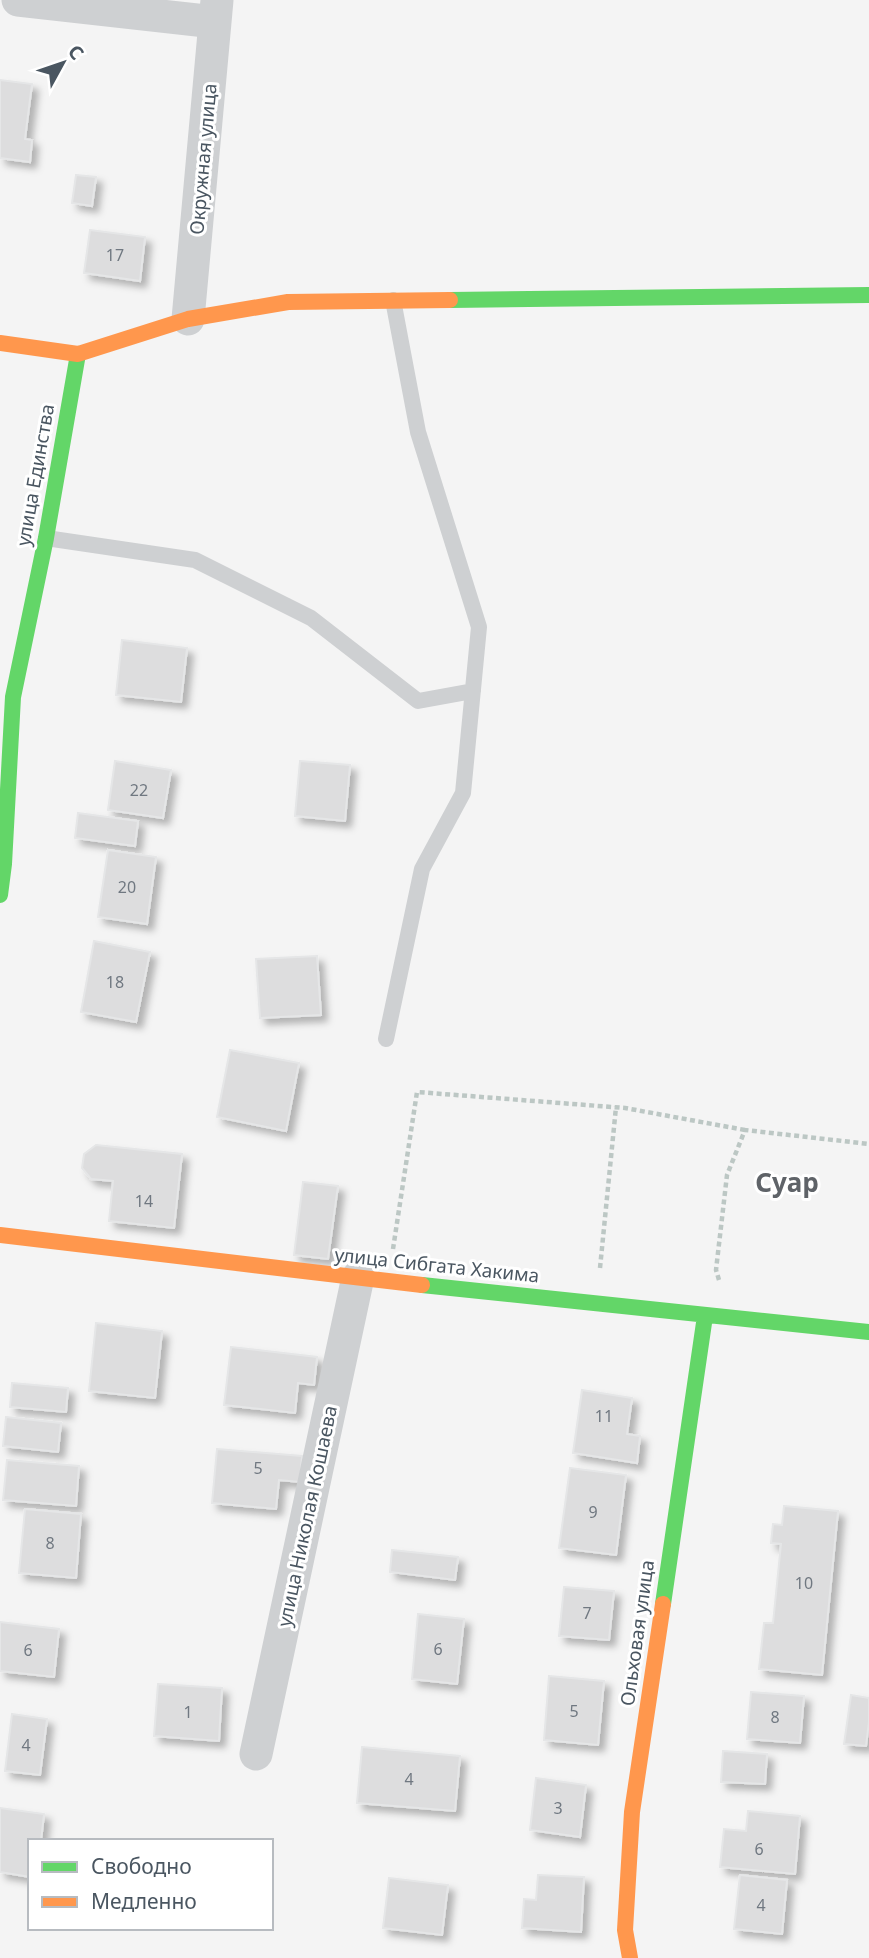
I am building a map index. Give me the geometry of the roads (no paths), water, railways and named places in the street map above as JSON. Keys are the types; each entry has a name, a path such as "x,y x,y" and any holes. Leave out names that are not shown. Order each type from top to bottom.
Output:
{"street":[{"path":"18,0 216,11"},
{"name":"Окружная улица","path":"188,319 216,11"},
{"path":"0,343 78,354 188,319 288,302 869,295"},
{"name":"улица Единства","path":"0,895 4,864 7,697 46,538 78,354"},
{"name":"улица Сибгата Хакима","path":"0,1236 705,1316 869,1332"},
{"name":"улица Николая Кошаева","path":"256,1754 373,1279"},
{"name":"Ольховая улица","path":"630,1958 625,1930 632,1812 705,1316"}],"lane":[{"path":"386,1039 422,869 463,793 479,627 418,432 393,300"},
{"path":"46,538 195,560 311,618 418,701 472,691"}],"district":[{"name":"Суар","path":"787,1182"}]}
